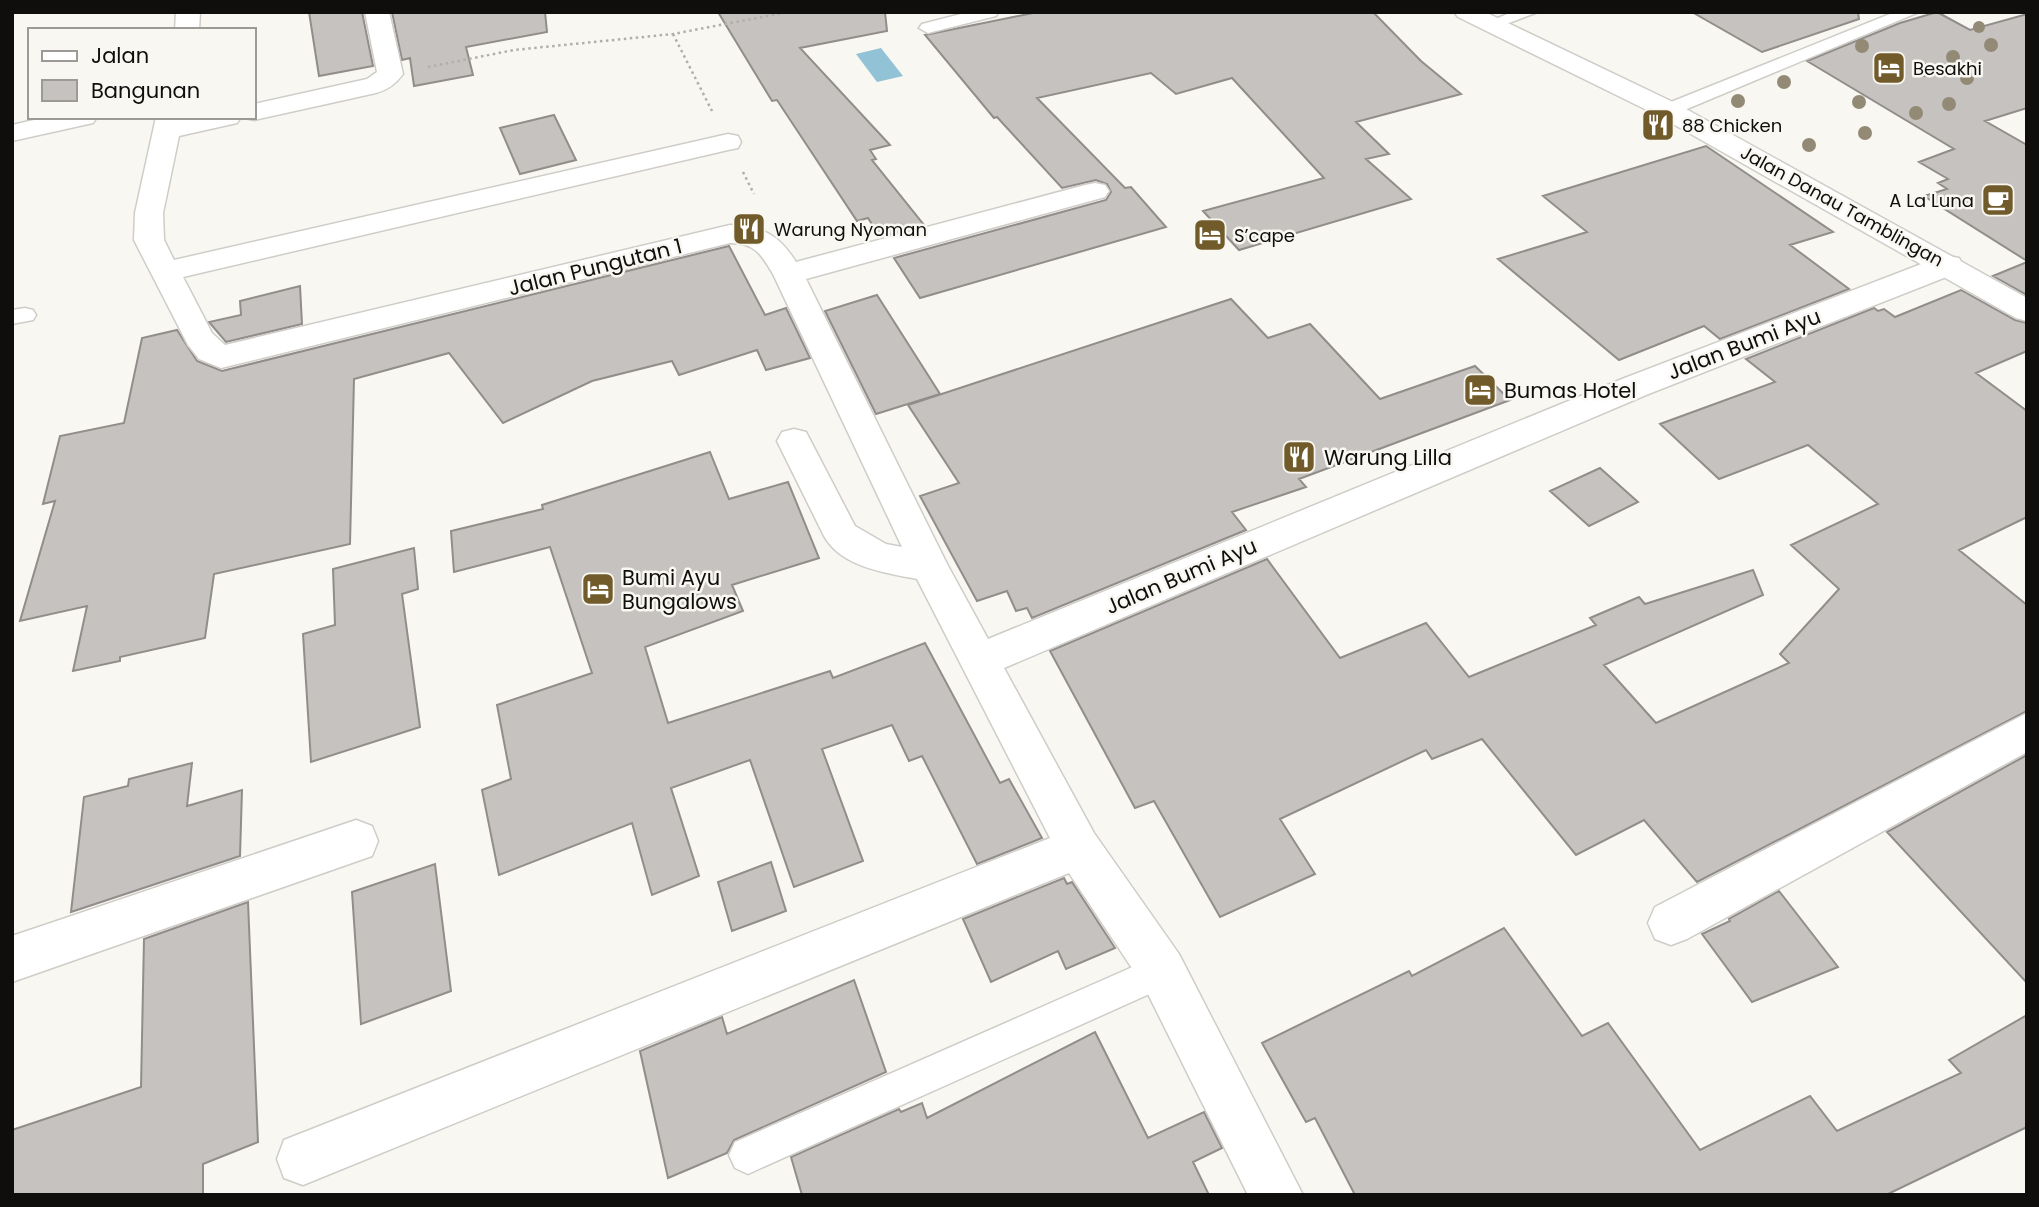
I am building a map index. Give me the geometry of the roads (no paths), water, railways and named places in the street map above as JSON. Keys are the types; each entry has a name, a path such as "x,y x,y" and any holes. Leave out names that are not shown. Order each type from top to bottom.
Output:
{"street":[{"path":"256,112 376,85 390,74 377,12"},
{"name":"Jalan Danau Tamblingan","path":"1466,12 1668,110 2027,311"},
{"path":"12,133 75,119"},
{"path":"168,124 211,119"},
{"name":"Jalan Pungutan 1","path":"168,124 149,214 149,240 199,338 221,357 730,234 754,233 769,243 788,274 930,567 981,660"},
{"path":"164,272 728,142"},
{"path":"788,274 1095,191"},
{"name":"Jalan Bumi Ayu","path":"981,660 1634,387 1948,265"},
{"path":"794,441 842,536 855,547 877,557 930,567"},
{"path":"981,660 1078,848 1162,971 1276,1195"},
{"path":"1671,923 2027,731"},
{"path":"12,960 356,841"},
{"path":"303,1159 1078,848"}],"lane":[{"path":"928,28 989,12"},
{"path":"1493,24 1530,12"},
{"path":"1668,110 1911,12"},
{"path":"748,1155 1162,971"}],"water":[{"path":"881,48 903,76 877,82 856,54"}],"place":[{"name":"Besakhi","path":"1889,68"},
{"name":"88 Chicken","path":"1658,125"},
{"name":"A La Luna","path":"1998,200"},
{"name":"Warung Nyoman","path":"749,229"},
{"name":"S’cape","path":"1210,235"},
{"name":"Bumas Hotel","path":"1480,390"},
{"name":"Warung Lilla","path":"1299,457"},
{"name":"Bumi Ayu Bungalows","path":"598,589"}]}
